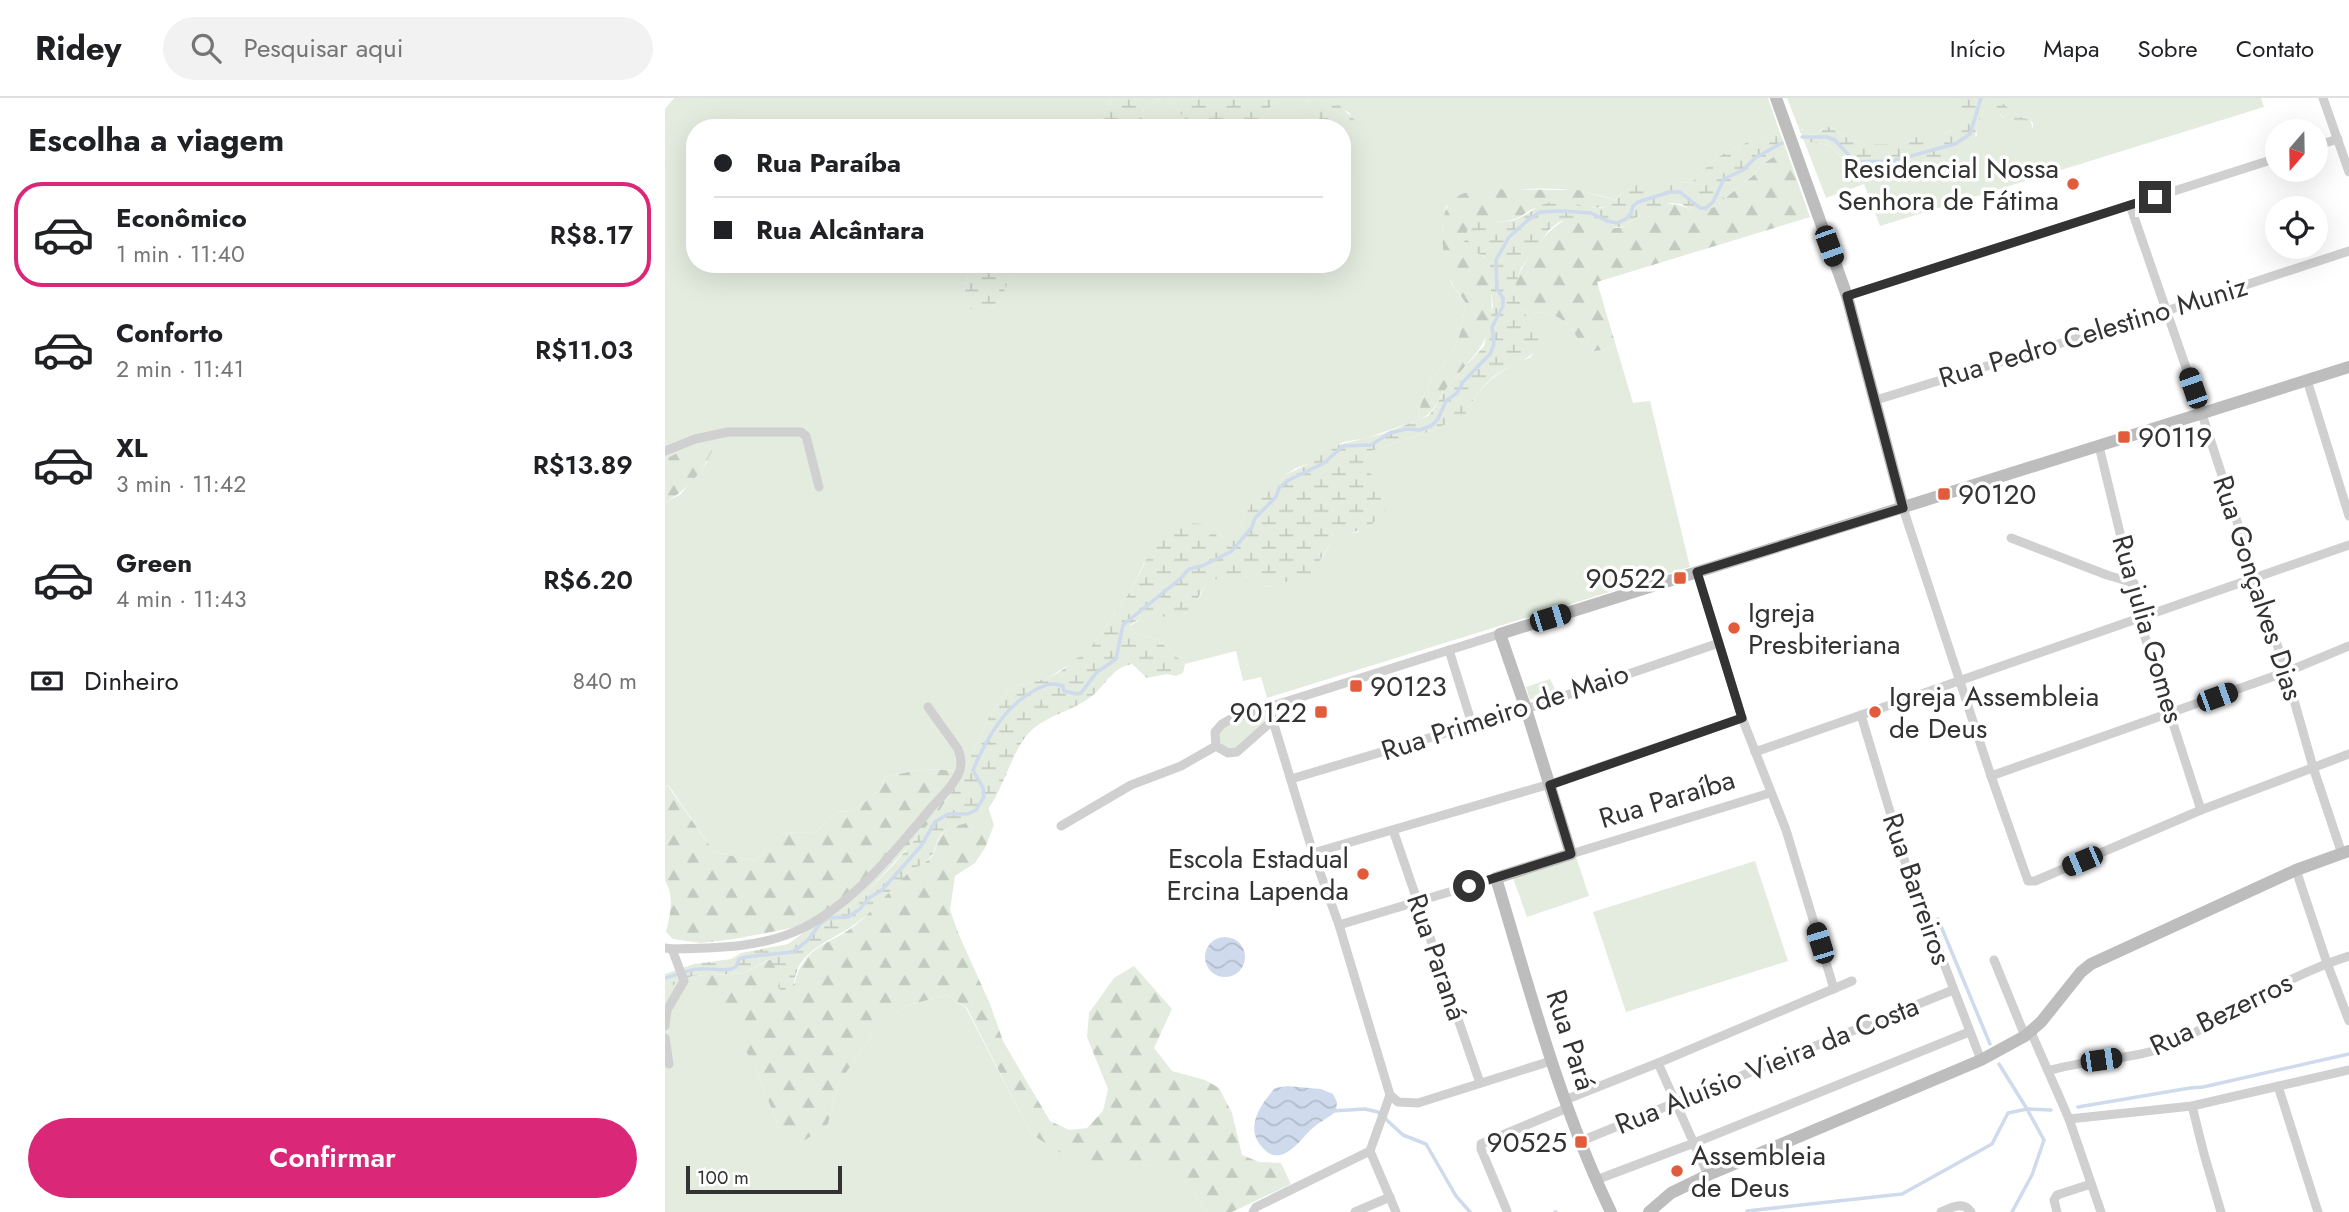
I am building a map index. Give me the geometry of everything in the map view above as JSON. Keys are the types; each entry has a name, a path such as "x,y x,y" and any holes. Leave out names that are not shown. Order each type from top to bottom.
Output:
{"main road":[{"path":"1776,98 1847,296 1903,508"},
{"path":"1571,854 1500,634 2349,367"},
{"path":"1649,1212 1671,1193 1708,1175 1981,1060 2028,1034 2091,964 2295,870 2345,853"},
{"name":"Rua Paraíba","path":"1496,878 1571,854"},
{"name":"Rua Pará","path":"1496,878 1551,1061 1596,1180 1611,1212"}],"street":[{"path":"2323,98 2349,172"},
{"path":"2328,142 2338,139"},
{"path":"1847,296 2265,162"},
{"name":"Rua Gonçalves Dias","path":"2130,205 2255,576 2313,767 2345,853"},
{"name":"Rua Pedro Celestino Muniz","path":"1876,400 2349,251"},
{"path":"2307,380 2349,516"},
{"path":"665,451 695,439 728,432 801,432 806,436 818,487"},
{"name":"Rua julia Gomes","path":"2099,446 2145,637 2201,810"},
{"path":"1903,508 2026,879 2035,881 2201,810 2349,754"},
{"path":"2011,538 2134,583"},
{"path":"1755,752 2349,545"},
{"path":"1697,572 1742,718 1786,830 1834,989"},
{"path":"1216,746 1215,732 1222,724 1243,715 1500,634"},
{"name":"Rua Primeiro de Maio","path":"1291,779 1526,709 1719,643"},
{"path":"1991,776 2286,672 2349,646"},
{"path":"1450,650 1472,724"},
{"path":"665,1026 667,1010 684,979 668,948 727,947 777,938 803,928 843,902 869,879 942,795 957,776 961,767 961,756 927,708"},
{"path":"1269,708 1313,853 1339,925 1389,1095 1370,1151 1396,1212"},
{"name":"Rua Barreiros","path":"1861,715 1905,862 1981,1060"},
{"path":"1313,853 1550,785 1742,718"},
{"path":"1216,746 1228,753 1237,752 1273,720"},
{"path":"1062,826 1131,785 1181,766 1216,746"},
{"name":"Rua Paraíba","path":"1571,854 1770,793"},
{"name":"Rua Paraná","path":"1393,830 1480,1083"},
{"path":"2295,870 2349,1021"},
{"name":"Rua Paraíba","path":"1339,925 1496,878"},
{"name":"Rua Bezerros","path":"2048,1071 2066,1065 2157,1050 2327,963 2349,956"},
{"path":"1994,960 2069,1119 2101,1212"},
{"path":"1507,1211 1481,1144 1658,1063 1852,981"},
{"name":"Rua Aluísio Vieira da Costa","path":"1581,1141 1953,990"},
{"path":"1596,1180 1695,1143 1969,1032"},
{"path":"665,1038 669,1064"},
{"path":"1389,1095 1398,1102 1418,1103 1551,1061"},
{"path":"1658,1063 1708,1175"},
{"path":"2069,1119 2192,1106 2349,1070"},
{"path":"2278,1086 2318,1212"},
{"path":"2192,1106 2221,1212"},
{"path":"1253,1212 1256,1207 1370,1151"},
{"path":"2057,1212 2054,1200 2057,1195 2091,1184"},
{"path":"1355,1212 1390,1197"},
{"path":"1941,1212 1962,1205 1971,1212"}],"green space":[{"path":"674,98 1110,98 1111,103 1100,119 686,119 686,273 968,273 964,297 972,309 990,309 1002,297 1013,273 1351,273 1353,130 1350,113 1339,107 1331,98 1768,98 1779,130 1724,154 1692,182 1641,184 1615,200 1575,190 1535,188 1455,198 1446,207 1442,229 1451,283 1466,304 1457,342 1424,395 1418,420 1367,438 1343,442 1308,464 1296,468 1256,494 1241,524 1225,538 1217,536 1211,529 1144,563 1132,589 1091,647 1078,659 1048,678 1014,687 1007,692 991,713 964,771 923,769 885,777 880,789 866,801 850,811 837,812 814,834 793,832 780,836 756,861 714,852 669,786 665,785 665,502 680,495 708,461 665,459 665,109"},
{"path":"1110,98 1277,98 1262,119 1185,119 1172,102 1161,99 1144,107 1142,119 1100,119 1111,103"},
{"path":"1277,98 1306,98 1319,119 1262,119"},
{"path":"1306,98 1331,98 1355,120 1351,131 1351,119 1319,119"},
{"path":"1787,98 1954,98 1961,104 1961,114 1953,129 1945,134 1922,134 1903,144 1861,144 1829,127 1816,135 1808,134 1802,129 1800,131"},
{"path":"1954,98 1996,98 2020,117 2030,119 2033,129 2022,132 1997,110 1984,110 1975,138 1948,159 1918,160 1891,167 1861,170 1850,167 1830,145 1804,141 1800,131 1805,129 1808,134 1815,135 1829,127 1861,144 1903,144 1922,134 1945,134 1952,130 1961,114 1961,104"},
{"path":"1996,98 2261,98 2264,107 1880,226 1864,184 1826,198 1804,141 1830,145 1845,162 1861,170 1891,167 1918,160 1948,159 1977,135 1976,129 1984,110 1997,110 2003,118 2033,129 2033,123 2028,118 2020,117"},
{"path":"1161,99 1172,102 1185,119 1142,119 1144,107"},
{"path":"1779,130 1786,149 1761,165 1755,174 1714,207 1703,212 1692,211 1682,204 1670,203 1640,215 1625,226 1603,228 1574,218 1559,222 1549,230 1521,268 1515,287 1522,310 1542,334 1536,350 1486,383 1472,401 1459,428 1455,423 1448,423 1371,451 1365,458 1365,468 1389,492 1387,508 1372,524 1330,544 1310,576 1265,587 1259,573 1217,579 1206,585 1189,611 1176,616 1144,618 1130,625 1133,633 1158,640 1185,664 1183,673 1147,678 1132,664 1125,666 1084,701 1035,728 1016,752 984,814 945,831 939,837 928,860 908,873 861,919 810,953 796,972 791,992 782,992 778,987 781,977 770,959 744,973 692,976 666,989 665,993 665,974 694,964 731,959 741,953 788,944 831,913 849,907 870,889 941,809 964,771 991,713 1007,692 1014,687 1048,678 1091,647 1132,589 1152,548 1176,525 1201,524 1217,536 1225,538 1241,524 1263,486 1308,464 1334,446 1382,434 1428,416 1447,387 1484,346 1493,306 1490,264 1484,256 1470,250 1464,242 1472,225 1484,221 1512,221 1554,201 1566,201 1593,208 1603,207 1629,188 1641,184 1692,182 1724,154"},
{"path":"1786,149 1810,217 1597,282 1616,346 1593,351 1586,349 1569,325 1561,319 1538,312 1529,319 1521,308 1515,290 1518,277 1537,245 1564,221 1579,218 1604,227 1617,228 1665,205 1679,205 1692,211 1714,207 1755,174 1761,165"},
{"path":"1477,189 1578,190 1615,200 1601,207 1536,208 1512,220 1482,222 1471,227 1464,242 1484,256 1490,264 1492,303 1488,332 1476,353 1446,389 1432,411 1418,420 1420,406 1429,385 1457,342 1466,304 1452,284 1445,261 1442,236 1445,213 1456,197"},
{"path":"968,273 1013,273 1002,297 990,309 971,309 964,297"},
{"path":"1538,312 1550,314 1569,325 1587,349 1603,350 1616,346 1633,403 1650,401 1690,567 1267,698 1261,677 1243,681 1236,651 1185,664 1158,640 1133,633 1130,626 1145,616 1185,614 1196,603 1205,586 1215,579 1248,576 1259,572 1266,587 1276,584 1322,558 1330,544 1358,532 1389,492 1364,468 1365,458 1371,451 1448,423 1455,423 1459,427 1472,403 1487,384 1506,369 1531,357 1542,334 1529,319"},
{"path":"716,442 696,477 682,491 665,502 665,459 682,451"},
{"path":"1550,679 1556,691 1530,700 1526,687"},
{"path":"1269,708 1261,731 1237,752 1221,750 1215,732 1217,728"},
{"path":"923,769 964,771 927,826 870,889 849,907 831,913 813,924 734,939 701,943 673,939 666,932 671,899 665,881 665,785 714,852 756,861 780,836 793,832 814,834 837,812 850,811 866,801 880,789 885,777"},
{"path":"988,807 994,825 985,848 975,863 955,876 950,910 1003,1041 1050,1121 1069,1130 1087,1128 1103,1111 1108,1089 1087,1037 1089,1013 1114,978 1134,966 1172,1009 1154,1048 1172,1071 1205,1080 1219,1088 1232,1113 1242,1155 1259,1162 1281,1163 1291,1184 1232,1212 1207,1212 1185,1181 1175,1173 1140,1165 1091,1172 1031,1134 967,1008 947,995 905,1006 876,1030 838,1084 828,1124 805,1140 780,1131 757,1071 724,1012 692,976 744,973 771,959 794,984 805,960 858,923 908,873 931,858 943,833 974,819"},
{"path":"1576,857 1589,896 1527,917 1513,878"},
{"path":"1755,861 1788,961 1626,1012 1593,912"},
{"path":"692,976 724,1011 757,1071 780,1131 828,1124 838,1084 876,1030 905,1006 947,995 966,1008 1031,1134 1091,1171 1140,1165 1175,1173 1188,1184 1207,1212 665,1212 665,993 666,989"}],"water":[{"path":"1225,937 1233,938 1239,943 1244,949 1244,965 1239,971 1233,976 1225,977 1217,976 1211,971 1206,965 1205,957 1206,949 1211,943 1217,938"},
{"path":"1287,1086 1321,1089 1333,1094 1337,1102 1336,1111 1290,1150 1274,1155 1258,1142 1254,1126 1259,1110 1275,1088"}],"waterway":[{"path":"1802,137 1827,137 1835,140 1855,162 1892,161 1955,144 1970,134 1981,98"},
{"path":"665,978 694,970 732,969 736,967 739,959 746,957 793,952 828,918 848,917 860,909 869,898 882,890 921,846 935,822 948,814 967,814 976,810 984,797 983,788 973,770 998,723 1015,704 1037,689 1050,684 1063,686 1064,691 1081,693 1097,672 1116,659 1123,625 1189,569 1202,566 1232,551 1252,527 1255,518 1276,497 1279,488 1287,481 1324,463 1343,446 1371,445 1390,433 1431,426 1438,419 1446,401 1457,393 1463,382 1490,354 1494,344 1492,327 1503,306 1503,298 1497,289 1496,260 1509,237 1528,220 1540,212 1561,211 1591,213 1617,223 1626,219 1638,202 1670,192 1680,192 1700,208 1706,208 1713,202 1724,179 1743,170 1755,158 1782,143"},
{"path":"1938,919 1990,1044"},
{"path":"2078,1107 2203,1087 2349,1054"},
{"path":"1999,1064 2044,1140 2032,1175 2012,1212"},
{"path":"1332,1111 1365,1109 1378,1112 1403,1135 1426,1144 1456,1196 1470,1212"},
{"path":"1747,1211 1902,1194 1992,1144 2008,1113 2027,1109 2051,1110"}],"place":[{"name":"Residencial Nossa Senhora de Fátima","path":"2073,184"},
{"name":"90119","path":"2124,437"},
{"name":"90120","path":"1944,494"},
{"name":"90522","path":"1680,578"},
{"name":"Igreja Presbiteriana","path":"1734,628"},
{"name":"90123","path":"1356,686"},
{"name":"90122","path":"1321,712"},
{"name":"Igreja Assembleia de Deus","path":"1875,712"},
{"name":"Escola Estadual Ercina Lapenda","path":"1363,874"},
{"name":"90525","path":"1581,1142"},
{"name":"Assembleia de Deus","path":"1677,1171"}],"route":[{"path":"1469,886 1571,854 1550,785 1742,718 1697,572 1903,508 1847,296 2155,197"}]}
